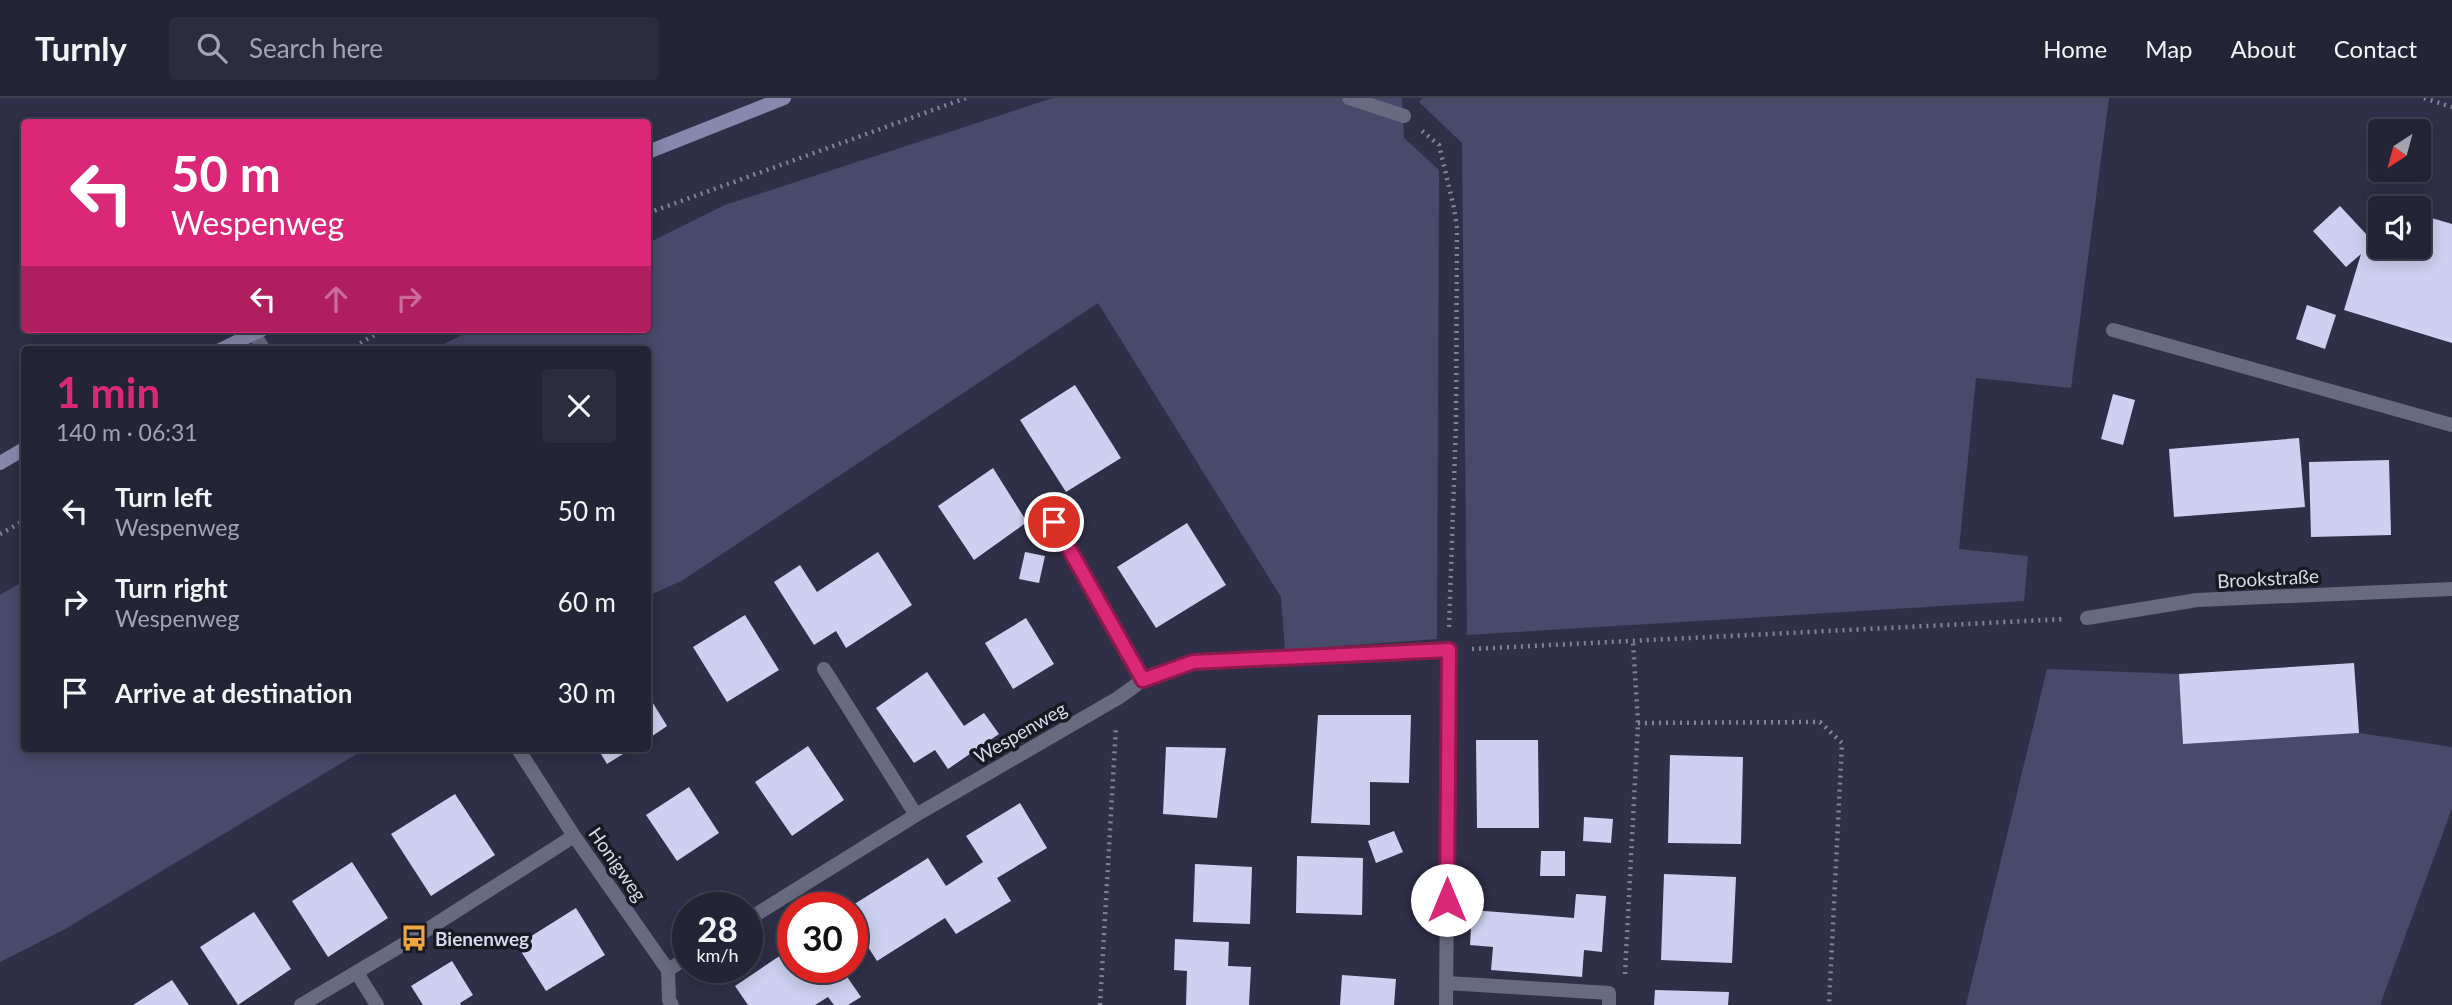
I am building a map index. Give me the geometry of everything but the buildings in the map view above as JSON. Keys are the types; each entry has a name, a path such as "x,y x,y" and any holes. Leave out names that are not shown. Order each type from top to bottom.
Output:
{"street":[{"path":"651,151 784,98"},
{"path":"1349,98 1404,116"},
{"path":"2113,330 2452,425"},
{"path":"228,346 255,333"},
{"path":"0,463 21,451"},
{"path":"1054,522 1143,680"},
{"name":"Brookstraße","path":"2087,618 2197,600 2452,589"},
{"path":"1446,1005 1449,650"},
{"name":"Wespenweg","path":"763,910 916,815 1118,698 1143,680 1193,662 1449,650"},
{"path":"824,669 916,815"},
{"name":"Honigweg","path":"520,752 574,836 668,970"},
{"path":"301,1005 357,973 574,836"},
{"path":"671,1005 668,970 672,967"},
{"path":"357,973 377,1005"},
{"path":"1447,983 1609,999"}],"path":[{"path":"651,211 966,98"},
{"path":"2424,98 2452,107"},
{"path":"1404,116 1439,145 1457,228 1449,650 2087,618"},
{"path":"355,346 378,333"},
{"path":"0,534 21,523"},
{"path":"1609,999 1625,985 1638,723 1633,642"},
{"path":"1100,1005 1118,698"},
{"path":"1638,723 1820,722 1842,743 1829,1005"}],"shaded area":[{"path":"1053,98 1402,98 1404,138 1439,170 1437,639 1285,650 1281,597 1098,303 683,580 651,595 651,346 440,346 466,333 651,333 651,242 725,205"},
{"path":"1423,98 2109,98 2071,388 1976,378 1959,549 2028,556 2024,601 1467,635 1462,143 1419,102"},
{"path":"21,583 21,752 360,752 65,929 0,962 0,595"},
{"path":"2047,669 2179,674 2183,743 2359,733 2452,747 2452,808 2380,1005 1966,1005"}],"place":[{"name":"Bienenweg","path":"414,938"}],"route":[{"path":"1054,522 1143,680 1193,662 1449,650 1447,900"}]}
